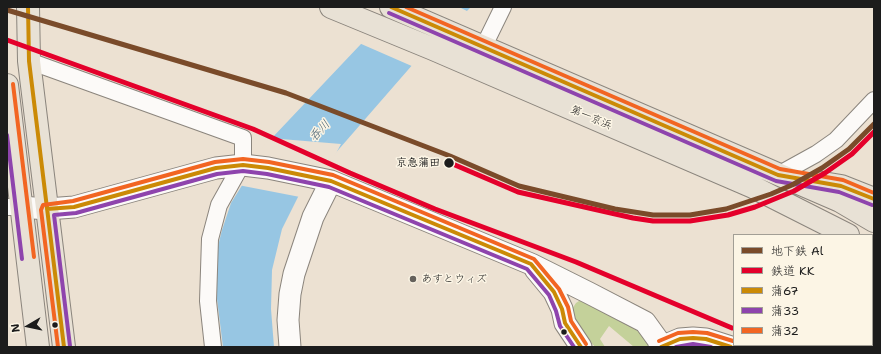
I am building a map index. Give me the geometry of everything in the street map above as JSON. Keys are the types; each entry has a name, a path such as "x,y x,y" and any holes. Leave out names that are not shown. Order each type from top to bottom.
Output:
{"main road":[{"path":"28,7 28,61 48,209 64,347"},
{"name":"第一京浜","path":"331,7 433,49 474,68 753,187 843,233"},
{"name":"第一京浜","path":"397,8 840,201 874,221"},
{"path":"7,85 14,207 38,347"},
{"path":"778,174 841,186 874,199"}],"street":[{"path":"474,68 503,7"},
{"path":"28,61 243,138 246,166"},
{"path":"778,174 816,154 836,140 874,100"},
{"path":"213,347 208,301 210,239 219,205 238,171 246,166"},
{"path":"14,207 48,209 74,207 216,168 246,166 268,168 326,181 531,264 644,322 658,340 660,347 680,339 693,338 706,339 731,347"},
{"path":"290,347 288,320 290,294 294,274 312,217 326,181"},
{"path":"531,264 554,292 562,309 568,328 581,347"},
{"path":"562,309 583,290"}],"green space":[{"path":"582,299 643,334 649,347 634,347 609,326 600,339 605,347 595,347 573,321 572,309 576,303"}],"water":[{"name":"呑川","path":"396,7 471,7 414,63 299,195 282,229 272,270 271,309 274,347 223,347 216,291 217,250 231,203 271,139"}],"pier":[{"path":"393,7 459,7 469,12 414,67 359,43"},
{"path":"269,138 341,144 333,159 300,197 238,185"}],"metro line":[{"name":"Al","path":"7,10 286,93 450,156 519,186 615,209 653,215 690,215 726,209 771,194 792,185 822,168 849,149 874,124"}],"rail line":[{"name":"KK","path":"7,40 253,129 350,173 435,209 576,262 732,328"},
{"name":"KK","path":"448,162 518,192 633,218 653,221 690,221 728,215 755,207 794,191 825,173 852,154 874,132"}],"transit line":[{"name":"蒲67","path":"28,7 29,61 64,347"},
{"name":"蒲67","path":"391,7 778,175 841,186 874,199"},
{"name":"蒲32","path":"406,7 780,169 843,180 874,193"},
{"name":"蒲33","path":"389,13 776,181 839,192 872,205"},
{"name":"蒲32","path":"13,84 34,257"},
{"name":"蒲33","path":"7,135 22,259"},
{"name":"蒲32","path":"58,347 41,210 43,205 73,201 215,162 243,159 269,162 333,175 534,259 559,289 568,307 571,321 586,344"},
{"name":"蒲67","path":"47,209 74,207 216,168 243,165 268,168 331,181 531,264 554,292 562,309 565,323 581,347"},
{"name":"蒲33","path":"70,346 54,215 76,213 217,174 243,171 267,174 329,187 527,269 549,295 556,311 560,326 574,347"},
{"name":"蒲32","path":"659,341 678,333 693,332 707,333 733,341"},
{"name":"蒲67","path":"661,347 680,339 693,338 706,339 731,347"},
{"name":"蒲33","path":"676,347 693,344 711,347"}],"place":[{"name":"京急蒲田","path":"449,163"},
{"name":"あすとウィズ","path":"413,279"}]}
